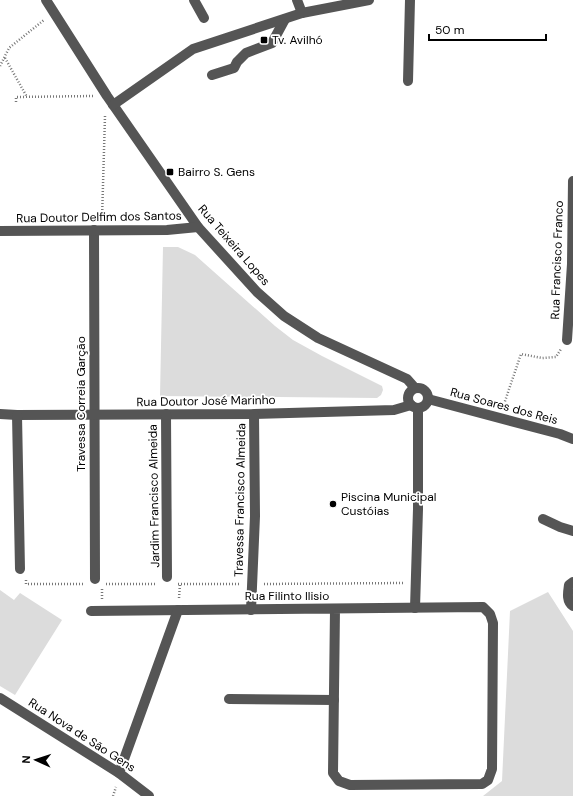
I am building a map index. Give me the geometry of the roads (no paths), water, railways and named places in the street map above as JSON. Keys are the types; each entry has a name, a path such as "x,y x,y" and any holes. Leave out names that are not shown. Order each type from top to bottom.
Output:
{"street":[{"name":"Rua Teixeira Lopes","path":"46,0 107,96 198,227 256,292 284,316 318,338 407,379 415,388"},
{"path":"194,0 204,18"},
{"path":"297,0 302,13"},
{"path":"113,104 193,49 302,13 369,0"},
{"path":"408,81 410,0"},
{"path":"212,75 234,68 237,62 246,53 272,43 285,19"},
{"name":"Rua Francisco Franco","path":"566,340 572,264 573,181"},
{"name":"Rua Doutor Delfim dos Santos","path":"0,231 167,230 198,227"},
{"name":"Travessa Correia Garção","path":"95,582 94,415 98,230"},
{"path":"414,407 426,404 428,398 425,390 415,388 408,396 409,402 414,407 418,509 415,608"},
{"name":"Rua Soares dos Reis","path":"428,398 560,434 573,439"},
{"name":"Rua Doutor José Marinho","path":"0,414 254,414 394,410 414,407"},
{"name":"Jardim Francisco Almeida","path":"166,414 167,582"},
{"name":"Travessa Francisco Almeida","path":"251,610 255,516 254,414"},
{"path":"17,415 20,569"},
{"path":"543,519 560,528 573,531"},
{"path":"573,582 569,584 567,596 570,604 573,606"},
{"name":"Rua Filinto Ilisio","path":"91,611 483,607 490,614 493,623 492,769 488,780 482,784 350,785 339,781 333,773 334,700"},
{"path":"229,699 334,700 335,609"},
{"path":"119,773 178,610"},
{"name":"Rua Nova de São Gens","path":"0,698 119,773 149,796"}],"place":[{"name":"Tv. Avilhó","path":"264,40"},
{"name":"Bairro S. Gens","path":"170,172"},
{"name":"Piscina Municipal Custóias","path":"333,504"}]}
